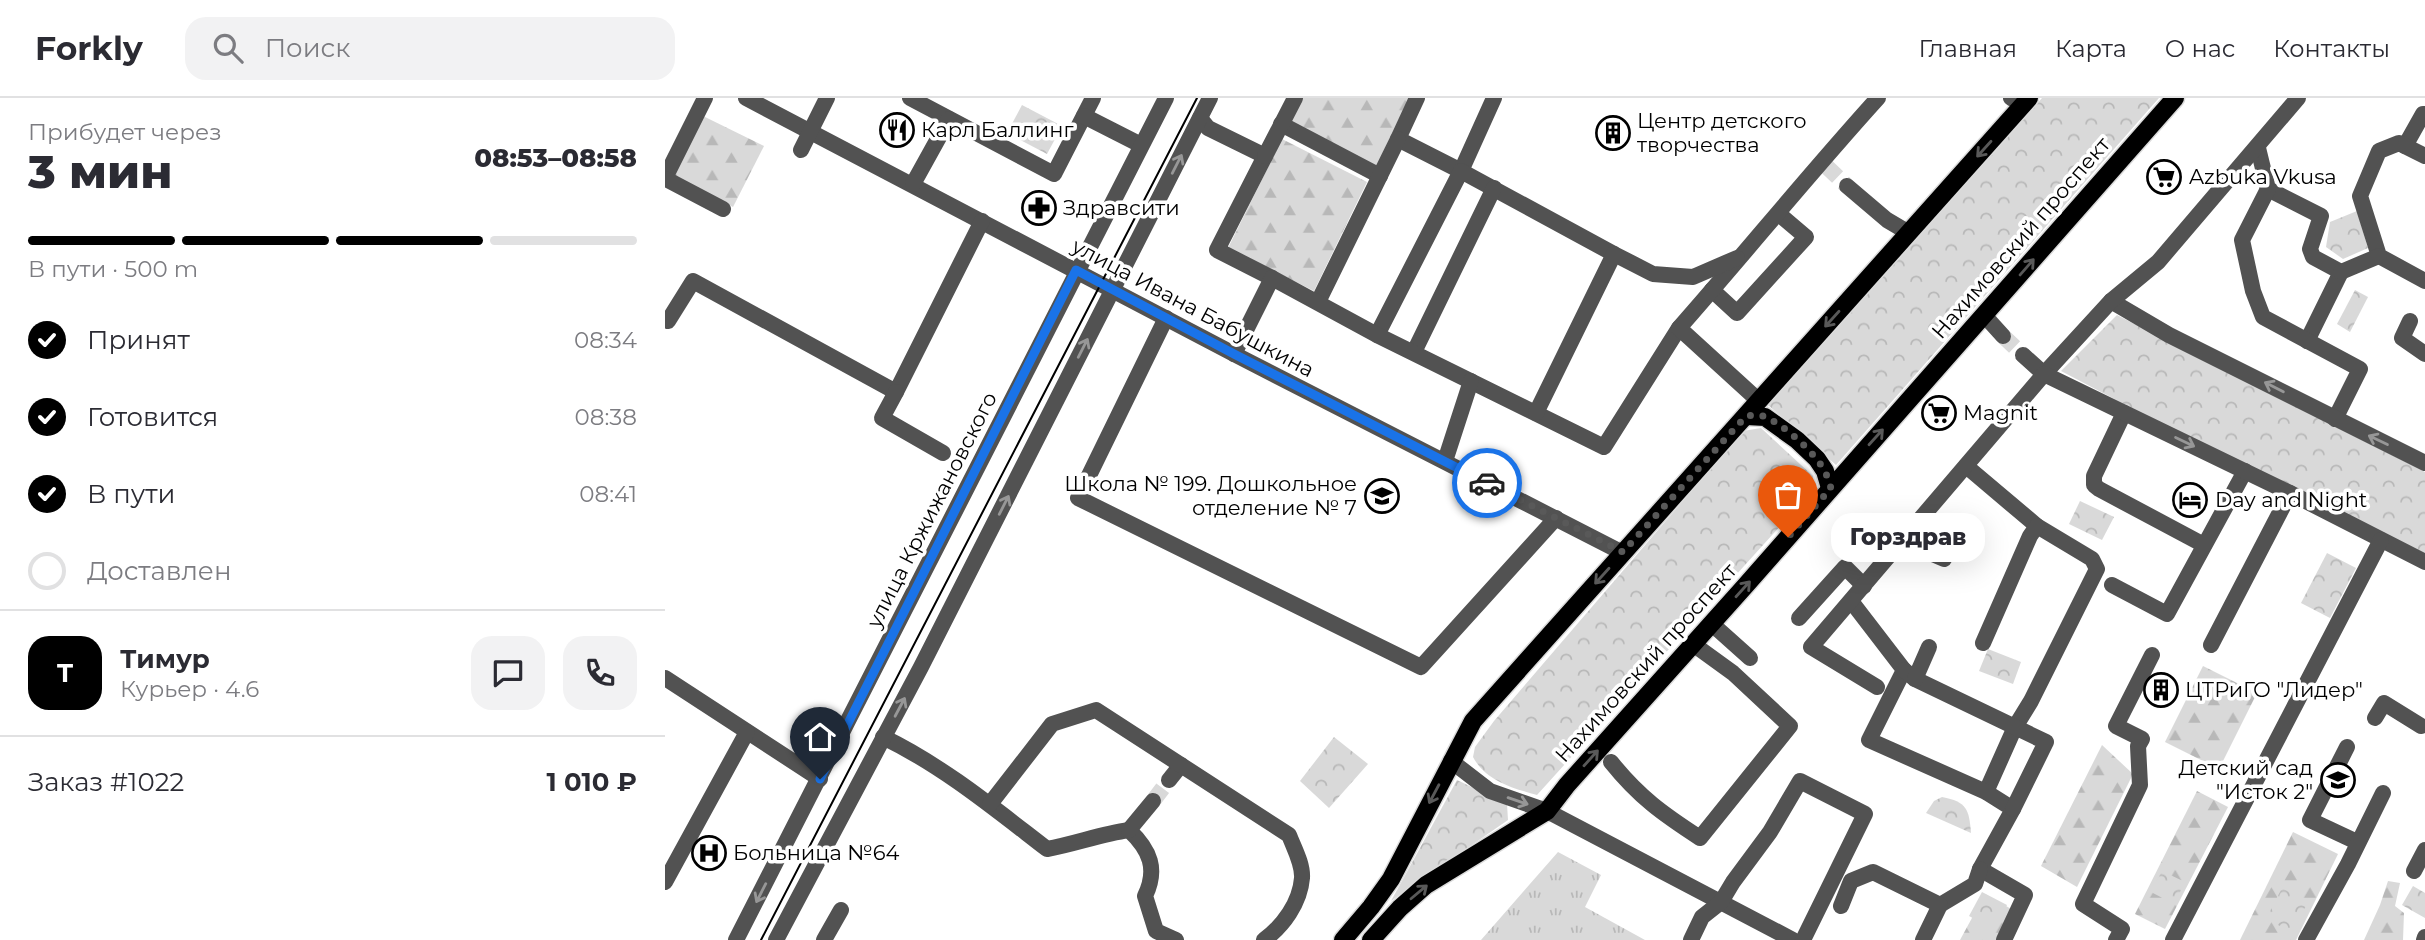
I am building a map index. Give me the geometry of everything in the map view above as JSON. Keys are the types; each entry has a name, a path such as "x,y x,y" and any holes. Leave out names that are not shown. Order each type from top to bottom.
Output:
{"main road":[{"name":"Нахимовский проспект","path":"1371,940 1400,908 1426,885 1547,811 1567,785 2175,98"},
{"path":"1343,940 1391,879 1473,721 1909,233 2021,100"},
{"path":"1746,416 1765,417 1797,440 1821,465 1831,488"}],"street":[{"path":"705,98 665,178 723,209"},
{"name":"улица Ивана Бабушкина","path":"745,98 1234,354 1623,552"},
{"path":"801,150 827,98"},
{"path":"910,98 1054,174 1093,98"},
{"name":"улица Кржижановского","path":"736,940 1165,98"},
{"path":"776,940 922,667 1210,98"},
{"path":"1295,98 1217,250 1377,335 1604,447 1679,328 1878,98"},
{"path":"1318,302 1417,98"},
{"path":"1377,335 1461,171 1494,98"},
{"path":"1877,687 1811,648 2044,374 2111,301 2158,262 2298,98"},
{"path":"2405,146 2425,114"},
{"path":"1083,116 1141,145"},
{"path":"913,184 949,118"},
{"path":"1200,118 1207,128 1265,156"},
{"path":"1281,124 1380,176"},
{"path":"1398,139 1653,274 1693,277 1743,255"},
{"path":"2425,156 2399,143 2379,150 2360,196 2379,256 2425,281"},
{"path":"2257,148 2268,189 2242,240 2253,291 2263,317 2360,369 2335,419"},
{"path":"1847,186 1887,220 1909,233"},
{"path":"1414,352 1494,188"},
{"path":"2268,189 2321,216 2310,249 2313,257 2341,272"},
{"path":"1712,290 1737,313 1806,237 1779,214"},
{"path":"943,453 882,418 982,220"},
{"path":"1536,413 1613,254"},
{"path":"2307,341 2341,272 2379,256"},
{"path":"1234,354 1272,278"},
{"path":"668,321 693,281 896,392"},
{"path":"2111,301 2169,335 2335,419 2424,459"},
{"path":"1984,315 2003,336"},
{"path":"1166,318 1078,498 1421,667 1556,518"},
{"path":"2410,321 2402,338 2425,354"},
{"path":"1679,328 1759,401"},
{"path":"2023,355 2044,374 2290,493 2425,562"},
{"path":"1445,461 1471,381"},
{"path":"2124,413 2094,476 2094,485 2204,545"},
{"path":"1966,466 2037,526 2092,559 2097,571 2015,727 1986,792"},
{"path":"2112,585 2167,614 2245,471"},
{"path":"2211,645 2290,493"},
{"path":"1983,643 2030,536 2037,526"},
{"path":"2173,940 2381,540"},
{"path":"1902,541 1944,559"},
{"path":"1799,618 1846,567 1864,586"},
{"path":"1851,600 1910,674 2046,742 1980,869 1975,884 1940,905 1923,940"},
{"path":"1712,624 1750,658"},
{"path":"1611,762 1632,788 1658,811 1700,838 1790,726 1733,673 1693,644"},
{"path":"1929,647 1869,740 1986,792 2013,809"},
{"path":"2116,940 2122,929 2083,904 2140,785 2139,746 2142,739 2116,726 2153,655"},
{"path":"665,678 820,779"},
{"path":"2375,718 2384,703 2420,728"},
{"path":"990,804 1052,724 1096,710 1289,835 1299,859 1302,878 1285,920 1264,940"},
{"path":"665,882 747,732"},
{"path":"883,737 921,757 990,804 1047,849 1129,830 1153,801"},
{"path":"2347,747 2310,820 2357,842"},
{"path":"1451,761 1490,790 1547,811 1793,940"},
{"path":"1169,780 1181,765"},
{"path":"1691,940 1702,917 1721,902 1770,832 1800,781 1865,814 1803,940"},
{"path":"2306,940 2383,793"},
{"path":"1129,830 1144,844 1150,859 1152,882 1145,896 1156,931 1176,940"},
{"path":"2414,871 2425,850"},
{"path":"1980,869 2025,895 2004,940"},
{"path":"1841,906 1851,881 1873,872 1940,905"},
{"path":"824,940 841,910"}],"green space":[{"path":"1302,98 1409,98 1376,167 1290,122"},
{"path":"2042,98 2159,98 1836,465 1768,405"},
{"path":"1022,105 1062,126 1047,154 1007,133"},
{"path":"703,116 764,146 733,207 674,176"},
{"path":"1282,139 1367,182 1314,291 1228,248"},
{"path":"2357,211 2368,248 2343,259 2326,247 2330,222"},
{"path":"2355,290 2368,297 2350,332 2337,324"},
{"path":"2117,315 2425,472 2425,562 2061,371"},
{"path":"1761,428 1813,476 1811,492 1537,795 1492,778 1473,757 1475,747 1494,721 1743,431"},
{"path":"2080,501 2114,517 2102,540 2069,524"},
{"path":"2327,553 2356,568 2330,618 2301,603"},
{"path":"1988,649 2021,662 2013,684 1979,671"},
{"path":"2203,666 2257,693 2219,769 2165,742"},
{"path":"1334,737 1368,764 1329,808 1300,781"},
{"path":"2102,745 2133,774 2077,887 2041,866"},
{"path":"1457,780 1507,804 1508,820 1391,901"},
{"path":"2197,791 2228,807 2165,929 2135,914"},
{"path":"1942,797 1962,804 1968,812 1971,833 1926,813 1934,801"},
{"path":"2293,832 2338,854 2296,940 2240,940"},
{"path":"1558,852 1601,875 1585,907 1645,940 1481,940"},
{"path":"2162,871 2185,882 2174,904 2151,892"},
{"path":"2388,881 2400,883 2395,906 2404,913 2403,940 2364,940 2380,905"},
{"path":"2413,886 2425,893 2425,918 2402,905"},
{"path":"2282,888 2308,902 2292,932 2266,919"},
{"path":"1982,892 2007,905 1995,930 1969,916"},
{"path":"1985,894 2013,910 1997,940 1960,940"}],"tunnel":[{"path":"1826,166 1847,186"},
{"path":"2003,336 2023,355"},
{"path":"1153,801 1169,780"}],"tram line":[{"path":"761,940 1197,98"}],"way so far":[{"path":"1487,483 1623,552 1746,416 1758,415 1770,420 1797,440 1817,459 1831,488 1788,537"}],"place":[{"name":"Карл Баллинг","path":"897,130"},
{"name":"Центр детского творчества","path":"1613,133"},
{"name":"Azbuka Vkusa","path":"2164,177"},
{"name":"Здравсити","path":"1039,208"},
{"name":"Magnit","path":"1939,413"},
{"name":"Школа № 199. Дошкольное отделение № 7","path":"1382,496"},
{"name":"Day and Night","path":"2190,500"},
{"name":"Горздрав","path":"1788,537"},
{"name":"ЦТРиГО \"Лидер\"","path":"2161,690"},
{"name":"Детский сад \"Исток 2\"","path":"2338,780"},
{"name":"Больница №64","path":"709,853"}],"route":[{"path":"820,779 1076,270 1487,483"}]}
